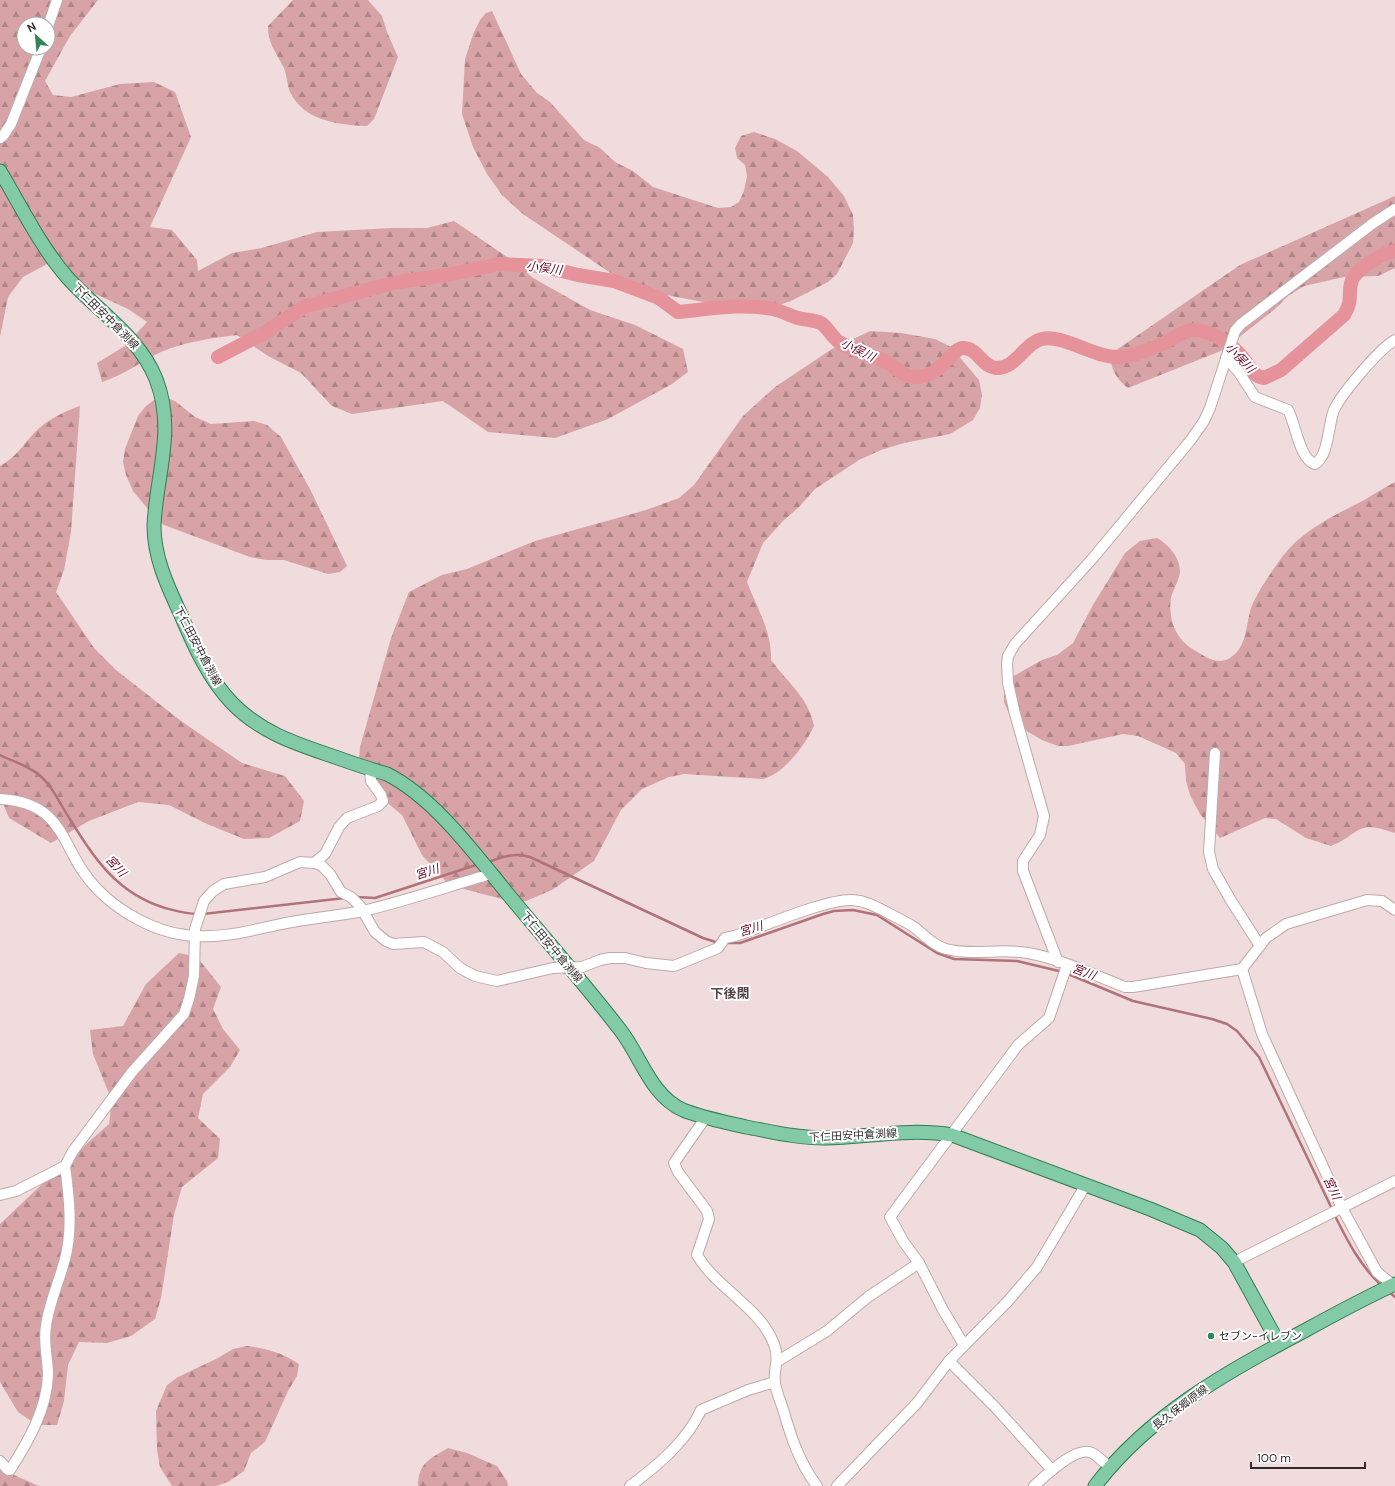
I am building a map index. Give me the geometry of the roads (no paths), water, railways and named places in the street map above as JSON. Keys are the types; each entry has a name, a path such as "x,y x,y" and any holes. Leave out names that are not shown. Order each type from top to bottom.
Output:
{"main road":[{"name":"下仁田安中倉渕線","path":"0,171 40,238 66,276 137,346 152,369 162,395 166,422 154,528 156,547 164,578 187,629 212,678 233,703 268,730 294,744 387,774 413,790 424,799 478,858 622,1032 659,1091 670,1102 683,1110 706,1117 806,1138 880,1133 939,1132 952,1135 1085,1186 1150,1209 1200,1230 1222,1248 1234,1262 1279,1344"},
{"path":"1279,1344 1393,1285"},
{"name":"長久保郷原線","path":"1095,1486 1110,1467 1155,1424 1192,1395 1279,1344"}],"street":[{"path":"51,16 57,0"},
{"path":"0,138 11,124 37,56"},
{"path":"964,1345 943,1310 919,1263 902,1241 890,1217 1018,1045 1049,1018 1060,984 1062,964 1023,871 1023,861 1040,835 1044,816 1015,714 1008,683 1006,664 1008,656 1015,644 1093,558 1190,441 1210,408 1235,331 1241,324 1372,224 1395,209"},
{"path":"1226,358 1238,371 1255,397 1288,410 1301,446 1308,458 1315,464 1318,462 1326,445 1334,410 1375,358 1395,340"},
{"path":"1215,753 1209,852 1213,869 1260,946"},
{"path":"314,863 326,854 339,827 347,818 378,806 383,802 381,795 372,781 370,769"},
{"path":"0,799 24,803 47,814 59,828 87,877 98,890 114,904 133,916 154,926 178,934 195,932 228,936 362,908 489,871"},
{"path":"0,1460 8,1470 10,1470 26,1444 43,1406 48,1375 45,1328 49,1307 67,1248 69,1223 65,1166 73,1151 128,1078 184,1014 194,976 195,932 199,913 204,901 224,884 265,877 300,862 321,865 330,874 341,892 351,896 362,908 375,932 386,941 393,944 424,942 443,952 460,968 475,976 497,981 553,968 582,967 600,960 626,958 646,963 674,966 718,948 726,938 819,906 839,901 852,900 866,902 889,913 912,926 933,943 945,948 976,952 1027,953 1125,987 1242,969 1274,930 1286,924 1367,900 1382,901 1395,910"},
{"path":"1242,969 1262,1034 1340,1209 1377,1272 1393,1285"},
{"path":"706,1117 674,1163 678,1172 707,1211 709,1219 697,1256 704,1268 740,1299 760,1321 774,1344 778,1361 775,1382 794,1447 805,1471 817,1486"},
{"path":"0,1195 16,1191 65,1166"},
{"path":"1234,1262 1395,1181"},
{"path":"837,1486 917,1402 949,1361 1009,1300 1037,1267 1085,1186"},
{"path":"778,1361 827,1331 868,1298 919,1263"},
{"path":"949,1361 995,1407 1052,1470"},
{"path":"630,1486 645,1475 673,1448 695,1424 701,1410 748,1390 775,1382"},
{"path":"1034,1486 1052,1470 1074,1456 1085,1452 1092,1453 1110,1467"}],"waterway":[{"name":"小俣川","path":"218,357 264,333 306,306 398,282 447,275 499,264 542,266 578,275 614,281 659,298 678,312 738,307 761,307 776,310 801,319 821,323 839,342 888,363 903,374 910,377 924,376 932,373 945,363 954,353 963,348 972,351 991,367 996,368 1009,364 1030,345 1042,339 1050,338 1059,340 1099,354 1119,357 1129,356 1145,351 1182,333 1196,330 1210,333 1228,344 1239,353 1254,373 1264,378 1281,370 1344,315 1349,305 1352,280 1359,271 1384,254 1395,251"},
{"name":"宮川","path":"0,755 30,768 43,778 55,794 97,860 120,883 133,893 165,908 198,914"},
{"name":"宮川","path":"488,862 514,855 530,857 703,938 719,943"},
{"name":"宮川","path":"356,897 375,898 479,864"},
{"name":"宮川","path":"203,914 345,898"},
{"name":"宮川","path":"725,943 740,943 834,911 853,910 877,915 937,953 954,959 1017,961 1063,972"},
{"name":"宮川","path":"1068,974 1133,1001 1212,1019 1227,1024 1237,1031 1259,1057 1332,1209"},
{"name":"宮川","path":"1334,1214 1349,1243 1367,1270 1382,1286"},
{"name":"宮川","path":"1389,1292 1395,1297"}],"place":[{"name":"セブン-イレブン","path":"1211,1336"}],"district":[{"name":"下後閑","path":"730,993"}]}
